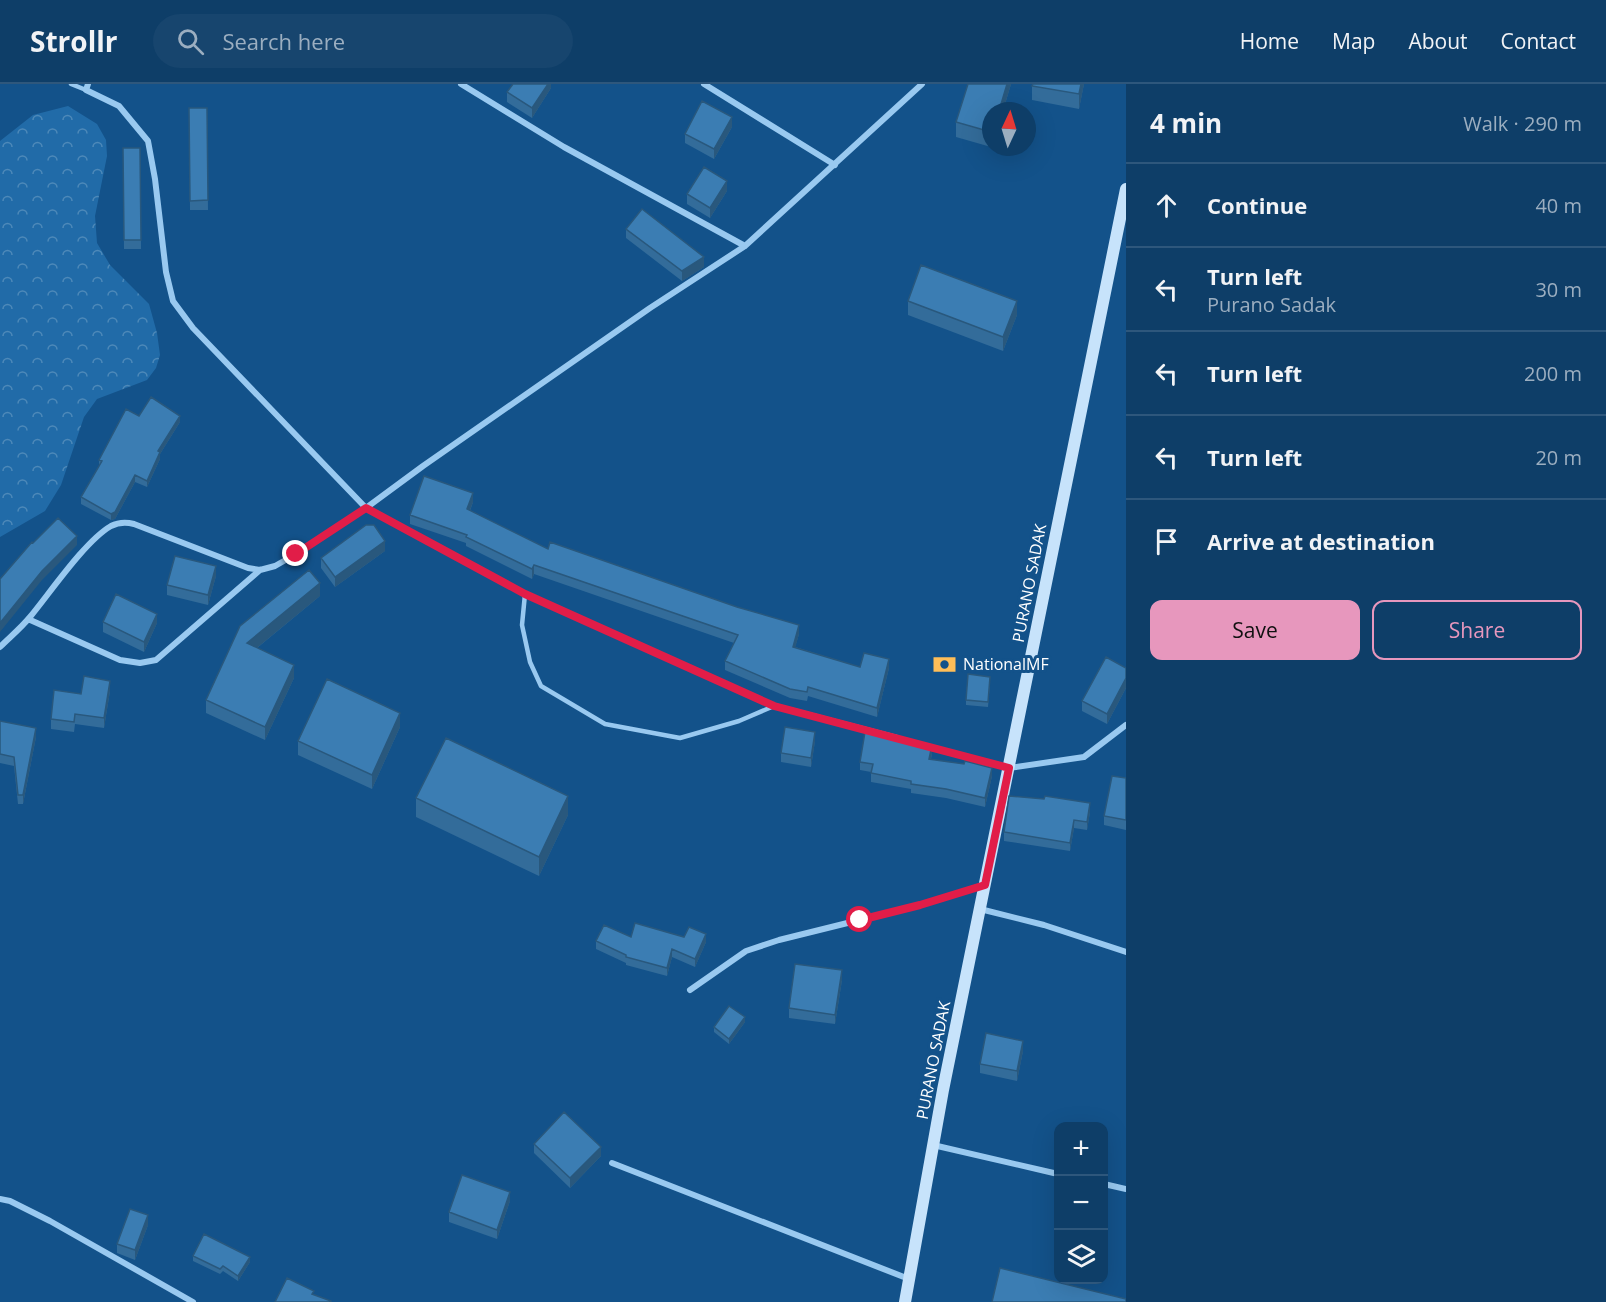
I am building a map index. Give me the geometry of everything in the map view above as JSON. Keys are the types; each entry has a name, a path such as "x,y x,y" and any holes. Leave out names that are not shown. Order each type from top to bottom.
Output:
{"main road":[{"name":"PURANO SADAK","path":"905,1302 933,1145 1126,189"}],"street":[{"path":"461,84 564,147 745,246"},
{"path":"704,84 835,165"},
{"path":"0,647 28,619 98,536 111,526 123,522 134,524 248,568 260,570 275,566 296,554 366,508 631,321 745,246 922,84"},
{"path":"87,87 119,106 148,141 166,272 173,301 193,328 366,508 525,594 774,706 908,741"},
{"path":"28,619 120,660 140,663 156,660 260,570"},
{"path":"920,744 1009,768 1084,757 1126,725"},
{"path":"690,990 746,951 779,940 920,905 985,885"},
{"path":"980,909 1044,925 1126,952"},
{"path":"933,1145 1054,1173"},
{"path":"612,1162 909,1279"},
{"path":"1108,1185 1126,1190"},
{"path":"0,1199 10,1201 50,1221 193,1302"}],"lane":[{"path":"71,84 87,87"},
{"path":"525,594 522,625 530,662 541,686 605,724 680,738 740,721 774,706"}],"green space":[{"path":"68,106 97,124 106,140 107,156 95,216 97,243 110,265 149,304 160,355 156,368 147,380 97,399 84,417 61,485 45,511 0,537 0,141 33,115"}],"building":[{"path":"513,84 548,84 532,108 507,92"},
{"path":"968,84 1007,84 1002,102 982,102 982,129 956,122"},
{"path":"1033,84 1081,84 1079,94 1032,86"},
{"path":"702,101 732,117 714,149 685,134"},
{"path":"189,108 207,108 208,200 190,201"},
{"path":"123,148 140,148 141,240 124,240"},
{"path":"704,167 727,181 710,208 687,194"},
{"path":"642,209 704,257 682,271 626,229"},
{"path":"921,265 1017,301 1003,337 908,301"},
{"path":"151,397 180,416 158,451 160,452 147,481 135,475 115,512 111,514 81,497 102,461 99,460 126,409 139,416"},
{"path":"424,476 473,493 467,509 548,549 550,542 737,607 799,625 793,647 860,667 864,653 889,659 877,708 808,687 807,692 790,689 725,661 738,635 534,565 532,569 466,537 467,535 410,515"},
{"path":"58,518 77,536 42,571 0,623 0,579 32,542"},
{"path":"366,525 374,525 385,541 335,577 321,558"},
{"path":"175,556 216,566 208,595 167,585"},
{"path":"309,570 320,583 247,643 294,665 265,727 206,700 240,626"},
{"path":"116,594 157,614 144,642 103,622"},
{"path":"1106,657 1126,668 1126,678 1107,714 1082,701"},
{"path":"968,674 990,677 988,702 966,700"},
{"path":"84,676 110,681 104,718 75,714 74,722 51,719 54,690 81,694"},
{"path":"327,679 400,713 372,775 298,741"},
{"path":"0,721 36,728 23,795 18,795 14,757 0,754"},
{"path":"785,727 815,732 811,758 781,753"},
{"path":"865,732 932,745 929,759 964,764 965,761 992,768 985,798 911,784 911,781 871,773 873,764 860,762"},
{"path":"446,738 568,796 539,857 416,798"},
{"path":"1112,776 1126,778 1126,820 1104,816"},
{"path":"1009,796 1044,799 1045,796 1090,803 1087,822 1074,820 1070,843 1004,832"},
{"path":"635,923 684,937 689,927 706,934 695,959 672,949 667,968 626,957 596,941 604,925 631,937"},
{"path":"795,964 842,970 835,1015 789,1008"},
{"path":"729,1006 745,1017 729,1039 714,1027"},
{"path":"986,1033 1023,1041 1017,1071 980,1064"},
{"path":"564,1112 601,1147 570,1178 534,1144"},
{"path":"462,1175 510,1192 497,1230 449,1212"},
{"path":"130,1209 148,1215 135,1250 117,1244"},
{"path":"204,1234 250,1257 238,1276 223,1266 220,1269 193,1256"},
{"path":"1000,1268 1054,1281 1054,1284 1065,1284 1126,1299 1126,1302 992,1302"},
{"path":"287,1278 314,1291 312,1294 331,1302 275,1302"}],"place":[{"name":"NationalMF","path":"945,664"}],"route":[{"path":"296,554 366,508 525,594 774,706 1009,768 985,885 860,920"}]}
